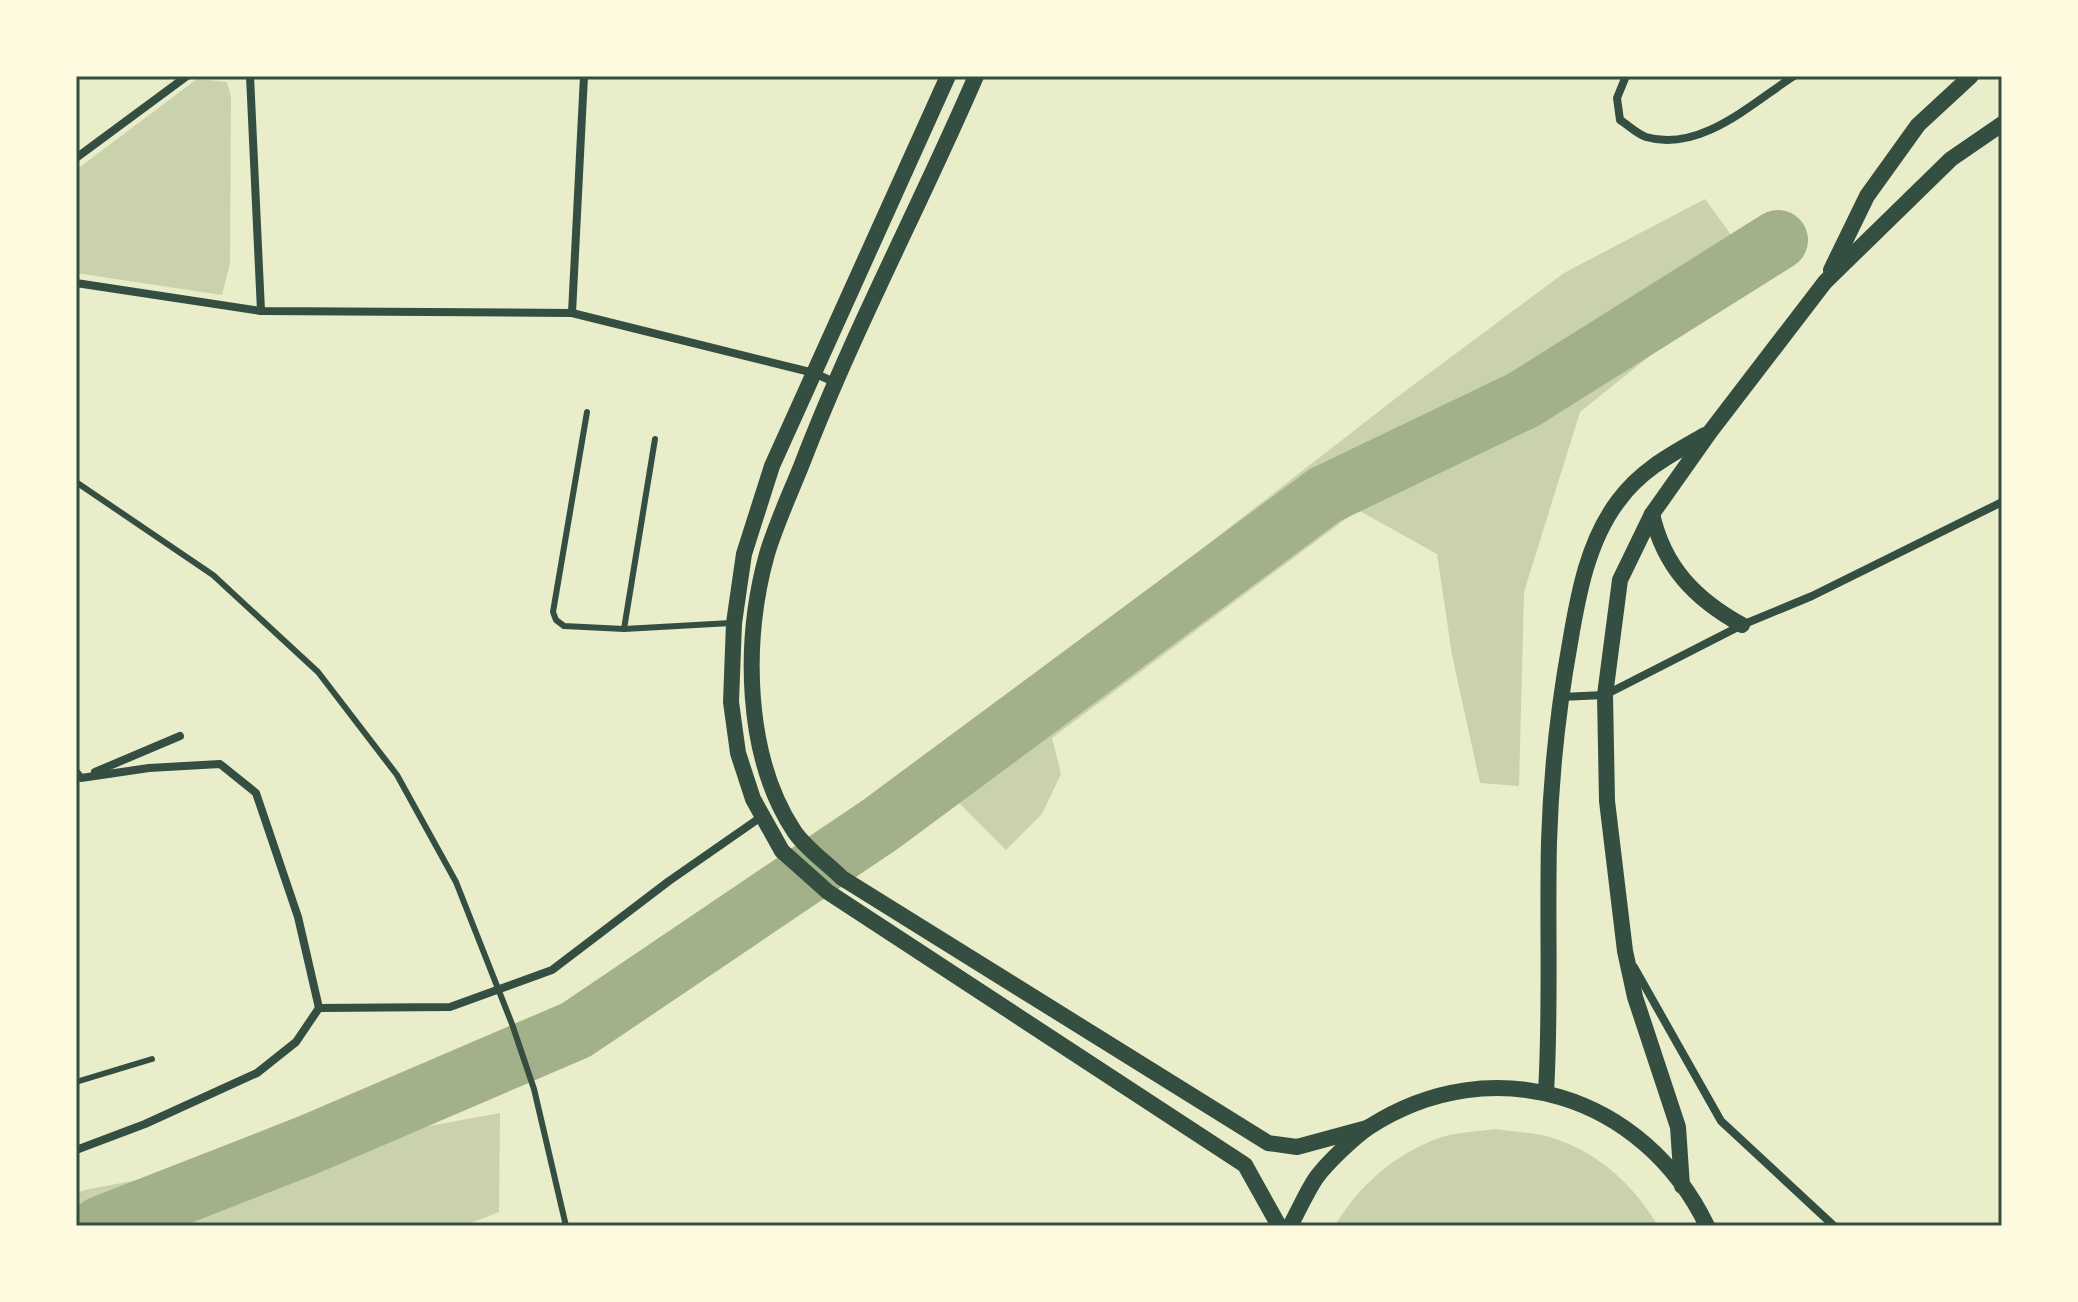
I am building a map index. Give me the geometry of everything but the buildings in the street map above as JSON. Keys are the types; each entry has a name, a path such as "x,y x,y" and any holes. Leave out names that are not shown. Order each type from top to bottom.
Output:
{"main road":[{"path":"948,76 772,466 744,554 734,623 731,702 738,753 761,817 782,851 828,892 1245,1165 1279,1226"},
{"path":"976,76 834,382 767,554 753,649 752,695 758,745 775,793 795,833 842,878 1268,1143 1297,1147 1367,1128 1423,1100 1484,1088 1546,1092 1591,1107 1631,1130 1666,1161 1707,1226"},
{"path":"1825,282 1867,196 1918,125 1971,76"},
{"path":"1682,1186 1678,1127 1635,997 1625,951 1607,801 1605,695 1620,580 1652,514 1710,432 1825,282 1951,159 2002,124"},
{"path":"1546,1092 1549,841 1556,728 1577,601 1599,535 1618,501 1649,467 1710,432"},
{"path":"1652,514 1657,536 1678,573 1713,609 1742,625"},
{"path":"1290,1226 1317,1176 1367,1128"}],"street":[{"path":"76,158 187,76"},
{"path":"250,76 261,311"},
{"path":"572,313 584,76"},
{"path":"1626,76 1617,98 1620,120 1644,136 1671,140 1710,131 1794,76"},
{"path":"76,283 261,311 572,313 814,373 834,382"},
{"path":"1560,697 1605,695 1742,625 1812,596 2002,502"},
{"path":"78,777 180,736"},
{"path":"76,1150 145,1124 257,1073 296,1042 319,1008 298,917 256,793 220,764 149,768 78,777"},
{"path":"319,1008 450,1007 552,970 694,863 761,817"},
{"path":"1625,951 1721,1121 1834,1226"}],"lane":[{"path":"587,412 553,612 556,620 564,626 624,629 734,623"},
{"path":"624,629 655,439"},
{"path":"76,482 213,575 318,672 397,775 456,882 512,1024 534,1089 566,1226"},
{"path":"76,1082 152,1059"}],"green space":[{"path":"197,79 227,82 231,97 230,263 222,295 76,273 76,170"},
{"path":"1705,199 1757,270 1580,412 1524,592 1519,786 1480,783 1452,655 1437,554 1358,510 1052,738 1061,774 1042,814 1006,850 961,805 926,763 1400,395 1564,273"},
{"path":"500,1113 499,1212 463,1226 76,1226 76,1193 89,1189"},
{"path":"1495,1129 1543,1135 1584,1151 1625,1183 1658,1226 1335,1226 1366,1185 1407,1153 1445,1136"}],"waterway":[{"path":"101,1226 308,1145 576,1030 881,824 1325,495 1523,400 1778,240"}]}
